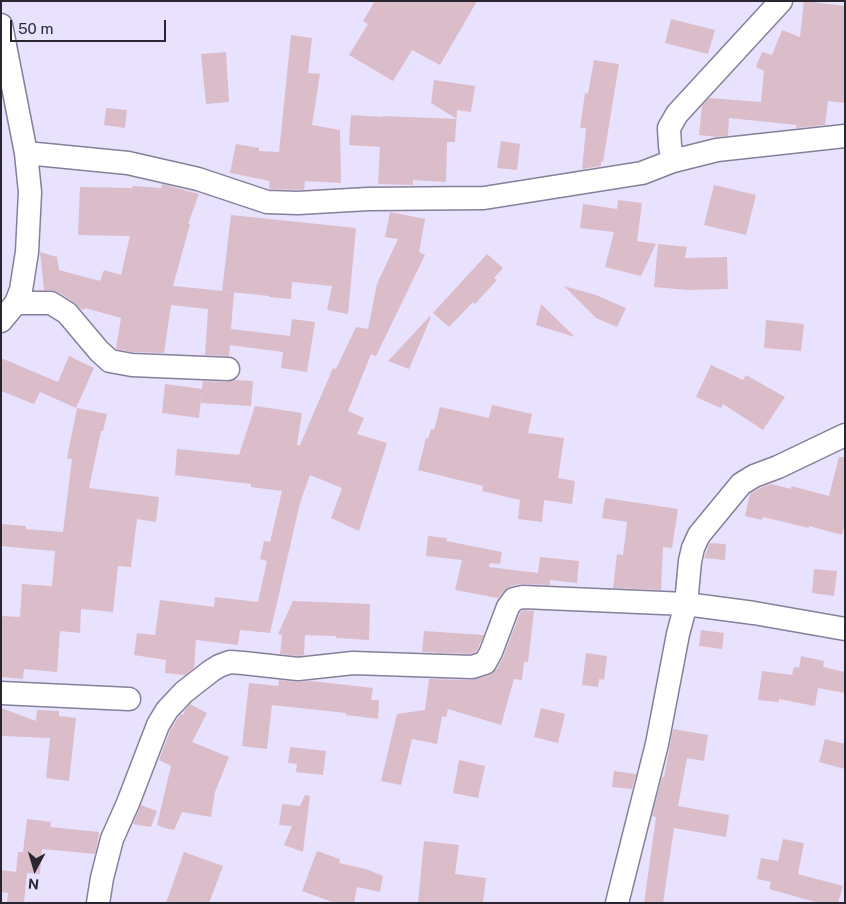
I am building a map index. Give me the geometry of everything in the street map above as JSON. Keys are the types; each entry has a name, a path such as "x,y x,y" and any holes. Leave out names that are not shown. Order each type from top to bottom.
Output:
{"street":[{"path":"673,161 670,146 670,128 677,114 781,1"},
{"path":"1,25 26,153 30,192 27,252 22,290 16,303 1,321"},
{"path":"26,153 128,164 198,179 267,202 298,204 368,199 484,198 642,173 673,161 717,150 845,136"},
{"path":"16,303 50,303 67,313 99,351 110,361 132,365 228,369"},
{"path":"617,903 657,744 678,634 686,604 693,548 700,535 741,484 754,476 778,467 845,435"},
{"path":"98,903 112,839 128,804 158,725 167,710 184,692 219,666 230,662 298,669 353,663 472,667 484,663 491,652 508,607 514,599 523,597 686,604 754,613 845,630"},
{"path":"1,693 129,699"}],"building":[{"path":"375,1 477,1 440,65 412,50 393,81 349,55 368,24 363,21"},
{"path":"804,1 845,6 845,103 828,101 825,125 796,128 797,125 729,118 728,136 699,135 702,106 709,98 761,102 764,71 756,67 762,52 772,55 782,30 800,37"},
{"path":"671,19 715,30 708,54 665,43"},
{"path":"291,35 312,38 308,73 320,74 312,125 340,130 341,183 305,181 304,190 269,189 270,181 230,173 236,144 259,148 259,151 279,152"},
{"path":"226,52 229,102 206,104 201,54"},
{"path":"594,60 619,64 603,162 601,161 601,166 582,169 586,128 580,128 585,93 588,94"},
{"path":"434,80 475,86 471,112 457,110 456,119 431,103"},
{"path":"106,108 127,110 125,128 104,125"},
{"path":"351,115 456,119 455,142 447,142 446,182 413,180 413,185 378,184 380,147 349,145"},
{"path":"501,141 520,144 517,170 497,168"},
{"path":"162,184 199,194 188,224 190,224 173,286 234,292 231,329 290,336 292,319 315,322 307,372 281,368 283,352 230,345 229,356 205,355 208,309 171,305 164,353 133,352 116,349 121,318 85,308 84,310 81,309 58,292 44,290 40,252 57,257 59,270 100,281 104,270 121,275 130,236 78,235 80,187 132,188 133,186 161,188"},
{"path":"714,185 756,195 746,235 704,225"},
{"path":"618,200 642,203 637,241 656,244 641,276 605,267 614,232 580,228 583,204 617,209"},
{"path":"390,212 425,219 419,252 425,255 376,356 371,354 348,411 364,418 357,434 387,443 359,531 331,518 342,488 310,475 300,503 270,633 240,630 238,645 196,640 194,668 185,675 165,673 166,660 134,655 137,633 155,635 160,600 214,607 215,597 258,602 267,561 260,559 264,541 270,542 282,491 251,487 251,484 175,475 177,449 239,455 255,406 302,413 297,445 300,445 333,368 336,369 356,327 368,329 377,284 398,239 385,237"},
{"path":"231,215 356,228 348,314 327,310 332,286 292,282 291,299 222,291"},
{"path":"658,244 687,247 685,258 727,257 728,289 688,290 654,287"},
{"path":"487,254 503,268 494,278 497,280 475,304 473,302 449,327 433,313"},
{"path":"564,286 596,295 626,308 617,327 596,318"},
{"path":"541,304 575,337 536,325"},
{"path":"430,316 409,369 388,361"},
{"path":"766,320 804,324 801,351 764,348"},
{"path":"69,356 94,368 76,408 40,392 34,404 1,391 1,358 58,382"},
{"path":"711,365 743,380 746,375 785,397 763,430 723,404 721,408 696,397"},
{"path":"235,380 253,381 251,406 201,403 202,390 199,418 162,413 165,384 202,389 203,381 227,382"},
{"path":"492,405 532,414 528,433 564,438 558,478 575,481 572,504 544,500 542,522 518,519 520,500 482,491 483,486 418,470 426,438 428,439 431,429 434,430 440,407 489,418"},
{"path":"77,408 107,414 103,431 101,431 89,488 159,497 156,522 137,519 131,567 118,566 113,612 81,609 80,633 60,631 57,672 24,669 23,679 1,677 1,616 20,617 22,584 52,586 55,551 1,546 1,524 26,526 26,529 63,532 72,459 67,458"},
{"path":"839,457 845,457 845,523 842,535 809,526 809,528 763,517 762,520 745,516 750,494 771,484 791,489 791,486 829,496"},
{"path":"605,498 678,509 672,548 663,547 661,590 613,588 617,554 623,555 627,522 602,518"},
{"path":"428,536 447,538 446,541 502,552 500,564 490,563 489,567 538,573 540,557 579,561 577,583 550,580 550,585 520,584 511,586 498,598 455,590 462,560 426,556"},
{"path":"710,543 726,544 725,560 704,558"},
{"path":"814,569 837,571 834,596 812,593"},
{"path":"293,601 370,604 369,640 305,635 304,655 280,654 282,635 278,634"},
{"path":"524,610 534,611 528,662 524,662 522,680 514,679 501,725 448,709 446,717 442,716 437,744 412,739 401,785 381,781 397,714 425,710 429,679 472,680 490,675 497,669 503,658 520,613"},
{"path":"701,630 724,633 722,649 699,646"},
{"path":"424,631 484,635 476,652 470,654 422,652"},
{"path":"586,653 607,656 604,680 599,679 598,687 582,685"},
{"path":"801,656 824,661 823,667 845,672 845,693 818,688 815,706 779,699 779,702 758,700 762,671 792,675 794,667 799,668"},
{"path":"279,680 311,681 373,688 371,700 379,700 378,719 346,715 346,713 272,705 267,749 242,746 249,683 278,686"},
{"path":"190,704 207,713 192,742 229,757 215,792 211,817 182,812 174,830 157,825 171,766 159,760 170,731"},
{"path":"1,708 36,721 37,710 59,711 59,716 76,718 69,781 46,778 50,738 1,736"},
{"path":"541,708 565,714 558,743 534,737"},
{"path":"673,729 708,735 704,761 687,758 678,806 729,815 726,837 674,828 663,903 644,903 656,817 652,816 662,777 664,777"},
{"path":"825,739 845,744 845,769 819,762"},
{"path":"290,747 326,751 323,775 296,772 297,764 288,763"},
{"path":"459,760 485,766 478,798 453,793"},
{"path":"614,771 636,774 632,789 612,787"},
{"path":"305,795 310,796 303,852 284,845 292,826 279,825 282,804 300,806"},
{"path":"141,805 157,811 151,827 133,824"},
{"path":"27,819 51,822 50,827 99,832 95,854 42,849 40,874 27,873 24,903 7,903 8,893 1,892 1,870 16,872 18,852 23,852"},
{"path":"783,839 804,843 798,874 843,886 838,903 819,903 769,889 771,882 757,879 761,858 778,861"},
{"path":"424,841 459,845 455,874 486,878 483,903 418,903"},
{"path":"317,851 340,859 339,863 366,869 383,876 380,892 357,887 354,903 335,903 302,891"},
{"path":"184,852 223,866 209,903 166,903"}]}
